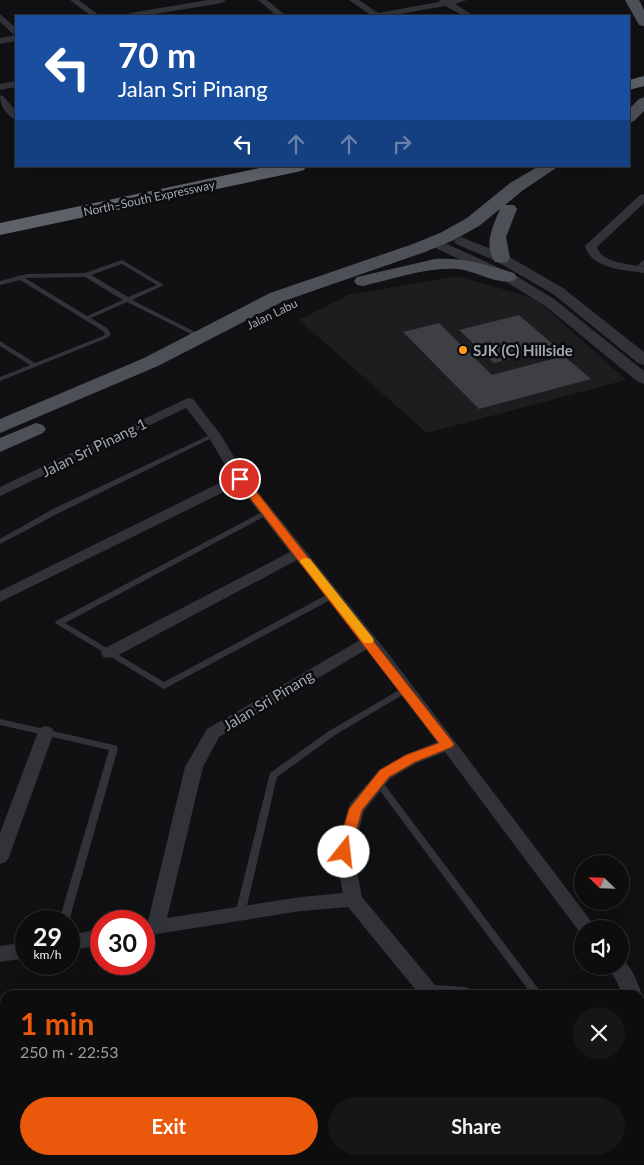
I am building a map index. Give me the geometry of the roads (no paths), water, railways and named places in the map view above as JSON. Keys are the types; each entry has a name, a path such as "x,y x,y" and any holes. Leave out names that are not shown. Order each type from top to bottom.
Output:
{"highway":[{"path":"630,69 644,65"},
{"path":"630,85 644,81"},
{"name":"North–South Expressway","path":"0,214 226,167"},
{"name":"North–South Expressway","path":"0,230 292,167"}],"main road":[{"path":"632,0 644,22"},
{"path":"630,117 644,102"},
{"name":"Jalan Labu","path":"0,446 166,369 290,304 446,241 516,187 549,167"},
{"name":"Jalan Labu","path":"0,428 151,362 277,297 476,231 508,209 528,192 534,177"},
{"path":"501,258 497,237 508,209"},
{"path":"335,287 430,266 448,264 473,267 508,277"}],"street":[{"path":"74,0 95,15"},
{"path":"166,0 186,15"},
{"path":"136,15 222,0"},
{"path":"262,0 281,15"},
{"path":"353,0 376,15"},
{"path":"382,15 444,2 464,0"},
{"path":"444,2 468,15"},
{"path":"0,17 15,31"},
{"path":"0,41 15,38"},
{"path":"0,48 15,45"},
{"path":"0,87 15,84"},
{"path":"0,98 15,116"},
{"path":"642,267 603,260 593,254 591,246 644,197"},
{"path":"446,241 501,258 558,291 639,364 644,379"},
{"path":"446,241 548,302 639,364"},
{"name":"Jalan Sri Pinang 1","path":"0,492 188,402 214,436"},
{"path":"214,436 240,479 406,689 581,920"},
{"path":"0,596 240,479"},
{"path":"109,653 299,553"},
{"name":"Jalan Sri Pinang","path":"155,910 194,766 213,733 368,641"},
{"path":"0,858 46,732"},
{"path":"428,990 353,899 344,852 356,809 385,774 411,759 448,744"},
{"name":"Jalan Sri Pinang","path":"155,927 301,904 353,899"},
{"path":"0,954 15,952"},
{"path":"623,975 630,990"}],"lane":[{"path":"0,283 19,277 86,275 122,262 160,284 158,287 86,318"},
{"path":"86,275 128,300 200,336"},
{"path":"0,379 108,334 106,330 19,277"},
{"path":"0,343 34,365"},
{"path":"0,542 56,512 214,436"},
{"path":"267,513 59,624 164,686 333,595"},
{"path":"240,914 273,775 332,733 406,689"},
{"path":"0,722 114,748 67,910"},
{"path":"378,782 534,990"}],"place":[{"name":"SJK (C) Hillside","path":"463,350"}]}
